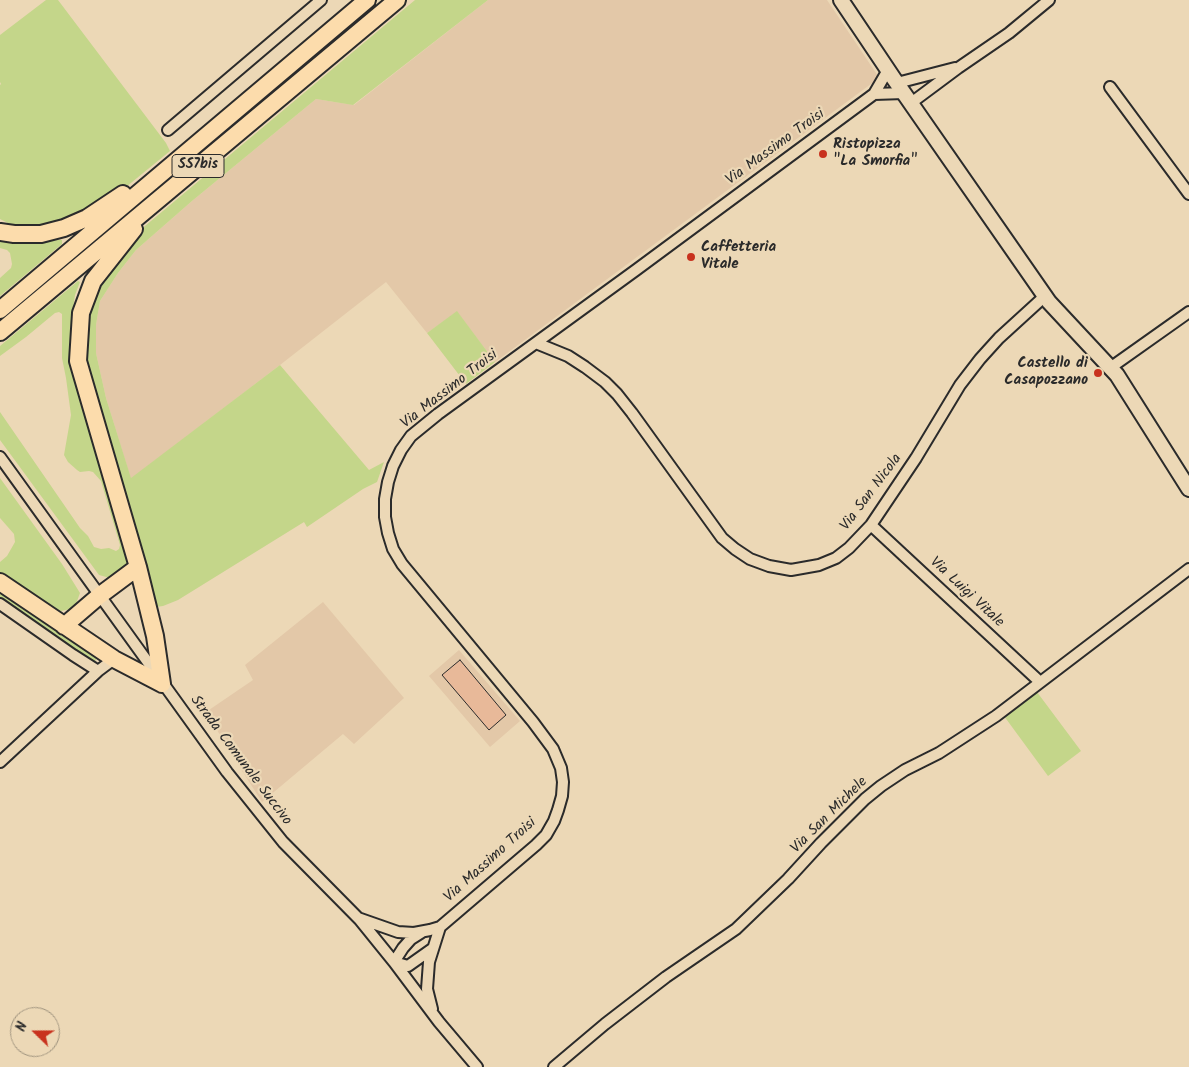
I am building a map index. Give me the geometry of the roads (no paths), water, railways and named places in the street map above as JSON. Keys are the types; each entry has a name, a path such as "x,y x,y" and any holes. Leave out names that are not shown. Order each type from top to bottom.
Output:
{"highway":[{"name":"SS7bis","path":"0,310 367,0"},
{"name":"SS7bis","path":"0,332 397,0"},
{"path":"0,232 41,234 64,228 87,218 140,181 166,169"},
{"path":"155,202 93,281 81,313 78,361 138,567 155,636 162,684"},
{"path":"64,626 99,596 138,567"},
{"path":"0,582 114,659 162,684"}],"main road":[{"path":"841,0 1049,302 1117,375 1189,489"}],"street":[{"path":"168,130 321,0"},
{"path":"874,94 904,93 958,68 1009,34 1049,0"},
{"path":"904,93 958,68"},
{"name":"Via Massimo Troisi","path":"358,918 398,932 423,932 440,927 546,835 558,810 563,782 561,768 553,749 533,722 402,564 393,549 385,517 385,499 393,466 401,450 412,436 438,414 874,94 888,70"},
{"path":"1110,87 1189,194"},
{"name":"Via San Nicola","path":"536,343 568,356 605,382 617,394 722,538 750,559 769,566 791,570 819,565 836,558 849,548 871,525 916,458 960,385 980,358 1045,296"},
{"path":"1110,368 1189,312"},
{"name":"Strada Comunale Succivo","path":"0,457 227,772 283,842 358,918 394,962 433,1015 477,1067"},
{"name":"Via Luigi Vitale","path":"871,525 1040,682"},
{"name":"Via San Michele","path":"554,1067 612,1018 736,929 788,879 865,799 881,786 905,770 939,753 996,716 1189,569"},
{"path":"0,604 98,671"},
{"path":"0,762 98,671 114,659"},
{"path":"433,1015 427,989 429,962 440,927"},
{"name":"Via Massimo Troisi","path":"394,962 411,939 423,932"},
{"path":"394,962 408,966 433,948"}],"place":[{"name":"Ristopizza \"La Smorfia\"","path":"823,154"},
{"name":"Caffetteria Vitale","path":"691,257"},
{"name":"Castello di Casapozzano","path":"1098,373"}]}
